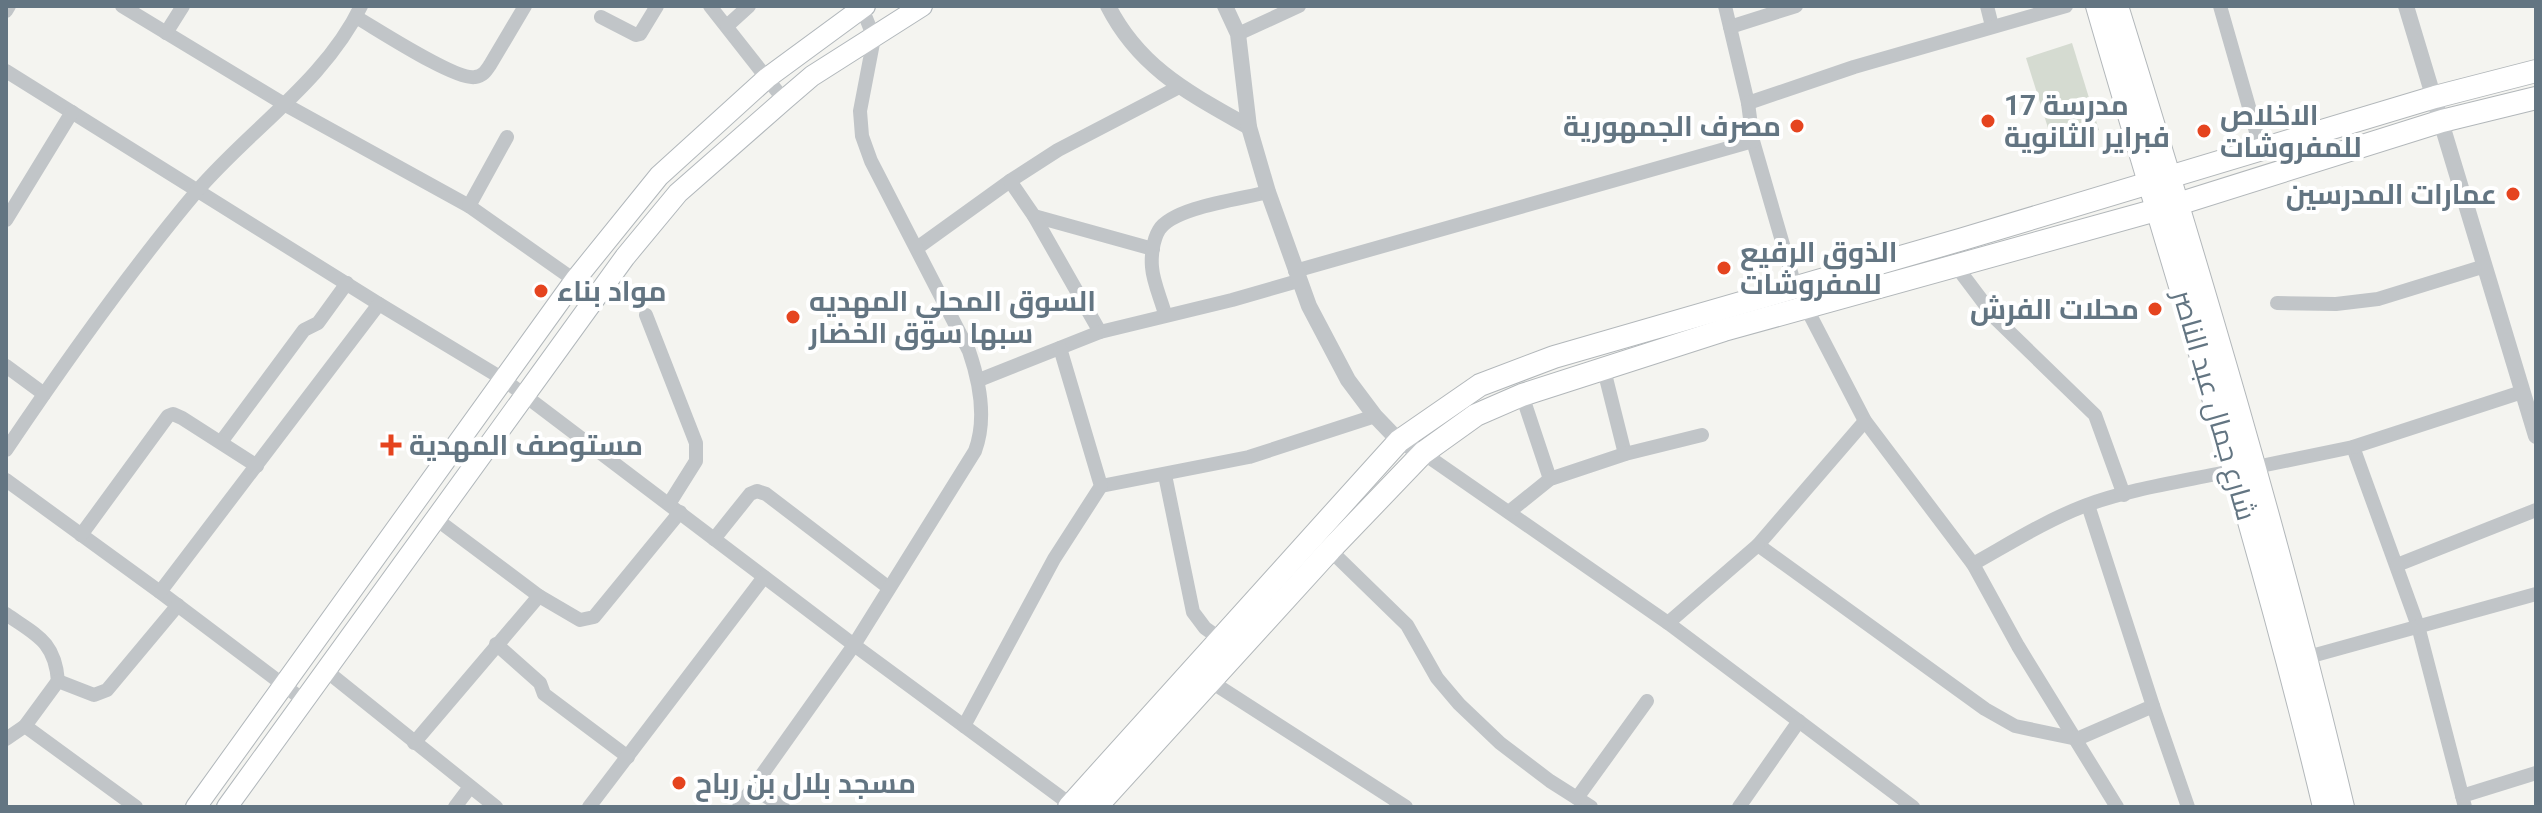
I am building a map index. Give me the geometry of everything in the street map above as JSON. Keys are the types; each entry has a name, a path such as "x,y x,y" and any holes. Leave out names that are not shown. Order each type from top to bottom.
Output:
{"main road":[{"path":"231,805 302,699 625,257 678,193 812,76 922,6"},
{"name":"شارع جمال عبد الناصر","path":"2097,6 2148,184 2167,207"},
{"name":"شارع جمال عبد الناصر","path":"2117,6 2170,178 2167,207 2246,469 2308,657 2343,807"},
{"path":"196,807 575,280 659,176 767,78 864,7"},
{"path":"1071,806 1399,441 1480,385 1515,370 1795,286 2170,178 2435,97 2536,71"},
{"path":"1096,807 1330,550 1423,453 1476,415 1522,395 1724,330 2167,207 2442,121 2536,98"},
{"name":"شارع جمال عبد الناصر","path":"2246,469 2324,807"}],"street":[{"path":"122,6 284,104 469,206 597,296"},
{"path":"166,33 183,6"},
{"path":"6,450 44,394 198,190 323,64 359,11 454,74 474,78 483,74 490,65 525,6"},
{"path":"601,17 636,35 640,34 657,6"},
{"path":"710,6 784,100"},
{"path":"727,26 749,6"},
{"path":"1108,6 1155,70 1249,127"},
{"path":"1225,6 1238,34 1249,127 1296,276 1348,380 1375,416 1399,441 1423,453 1668,623 1913,807"},
{"path":"1238,34 1299,6"},
{"path":"1725,6 1748,103 1753,141 1804,308 1865,421 1973,564 2018,646 2117,807"},
{"path":"1730,27 1796,6"},
{"path":"1987,6 1992,26"},
{"path":"1748,103 1854,67 2066,6"},
{"path":"2220,6 2261,149"},
{"path":"2406,6 2536,436"},
{"path":"739,807 854,645 975,451 981,429 979,380 969,351 871,161 862,136 860,111 874,38 864,7"},
{"path":"6,71 527,395 1071,806"},
{"path":"917,248 1058,150 1179,87"},
{"path":"6,220 72,112"},
{"path":"469,206 507,137"},
{"path":"979,380 1100,332 1232,300 1296,276 1753,141"},
{"path":"1010,181 1034,216 1100,332"},
{"path":"1165,314 1152,268 1153,249 1159,230 1169,220 1184,213 1268,192"},
{"path":"1034,216 1153,249"},
{"path":"1956,266 1996,319 2095,415 2124,495"},
{"path":"2277,303 2336,304 2378,299 2485,266"},
{"path":"221,442 304,330 318,323 347,283"},
{"path":"160,592 379,304"},
{"path":"436,519 539,596 580,620 594,617 674,508 696,461 696,443 646,315"},
{"path":"1060,348 1101,486"},
{"path":"6,366 44,394"},
{"path":"1604,370 1625,454"},
{"path":"1973,564 2058,517 2088,505 2353,447 2522,392"},
{"path":"1522,395 1550,479"},
{"path":"81,535 168,416 173,414 257,466"},
{"path":"964,726 1054,559 1101,486 1249,457 1375,416"},
{"path":"1668,623 1758,545 1865,421"},
{"path":"1509,512 1550,479 1625,454 1702,435"},
{"path":"2353,447 2418,626 2464,801 2536,773"},
{"path":"1165,475 1193,612 1205,628 1219,638"},
{"path":"6,480 302,699"},
{"path":"714,539 750,494 757,491 766,494 889,588"},
{"path":"2088,505 2188,807"},
{"path":"2397,565 2536,510"},
{"path":"1758,545 1985,709 2015,726 2077,739 2153,706"},
{"path":"1330,550 1407,625 1437,678 1459,704 1500,743 1591,807"},
{"path":"589,807 764,577"},
{"path":"2308,657 2536,594"},
{"path":"414,743 539,596"},
{"path":"58,681 94,695 107,690 178,605"},
{"path":"6,614 48,645 57,666 58,681 25,726 6,739"},
{"path":"496,644 540,683 544,694 628,757"},
{"path":"324,669 496,807"},
{"path":"1210,681 1406,807"},
{"path":"1577,798 1647,701"},
{"path":"1739,807 1799,721"},
{"path":"25,726 136,807"},
{"path":"455,807 470,787"},
{"path":"753,788 783,807"}],"shaded area":[{"path":"2072,43 2099,130 2053,144 2026,58"}],"place":[{"name":"مدرسة 17 فبراير الثانوية","path":"1988,121"},
{"name":"مصرف الجمهورية","path":"1797,126"},
{"name":"الاخلاص للمفروشات","path":"2204,131"},
{"name":"عمارات المدرسين","path":"2513,194"},
{"name":"الذوق الرفيع للمفروشات","path":"1724,268"},
{"name":"مواد بناء","path":"541,291"},
{"name":"محلات الفرش","path":"2155,309"},
{"name":"السوق المحلي المهديه سبها سوق الخضار","path":"793,317"},
{"name":"مستوصف المهدية","path":"391,445"},
{"name":"مسجد بلال بن رباح","path":"679,783"}]}
